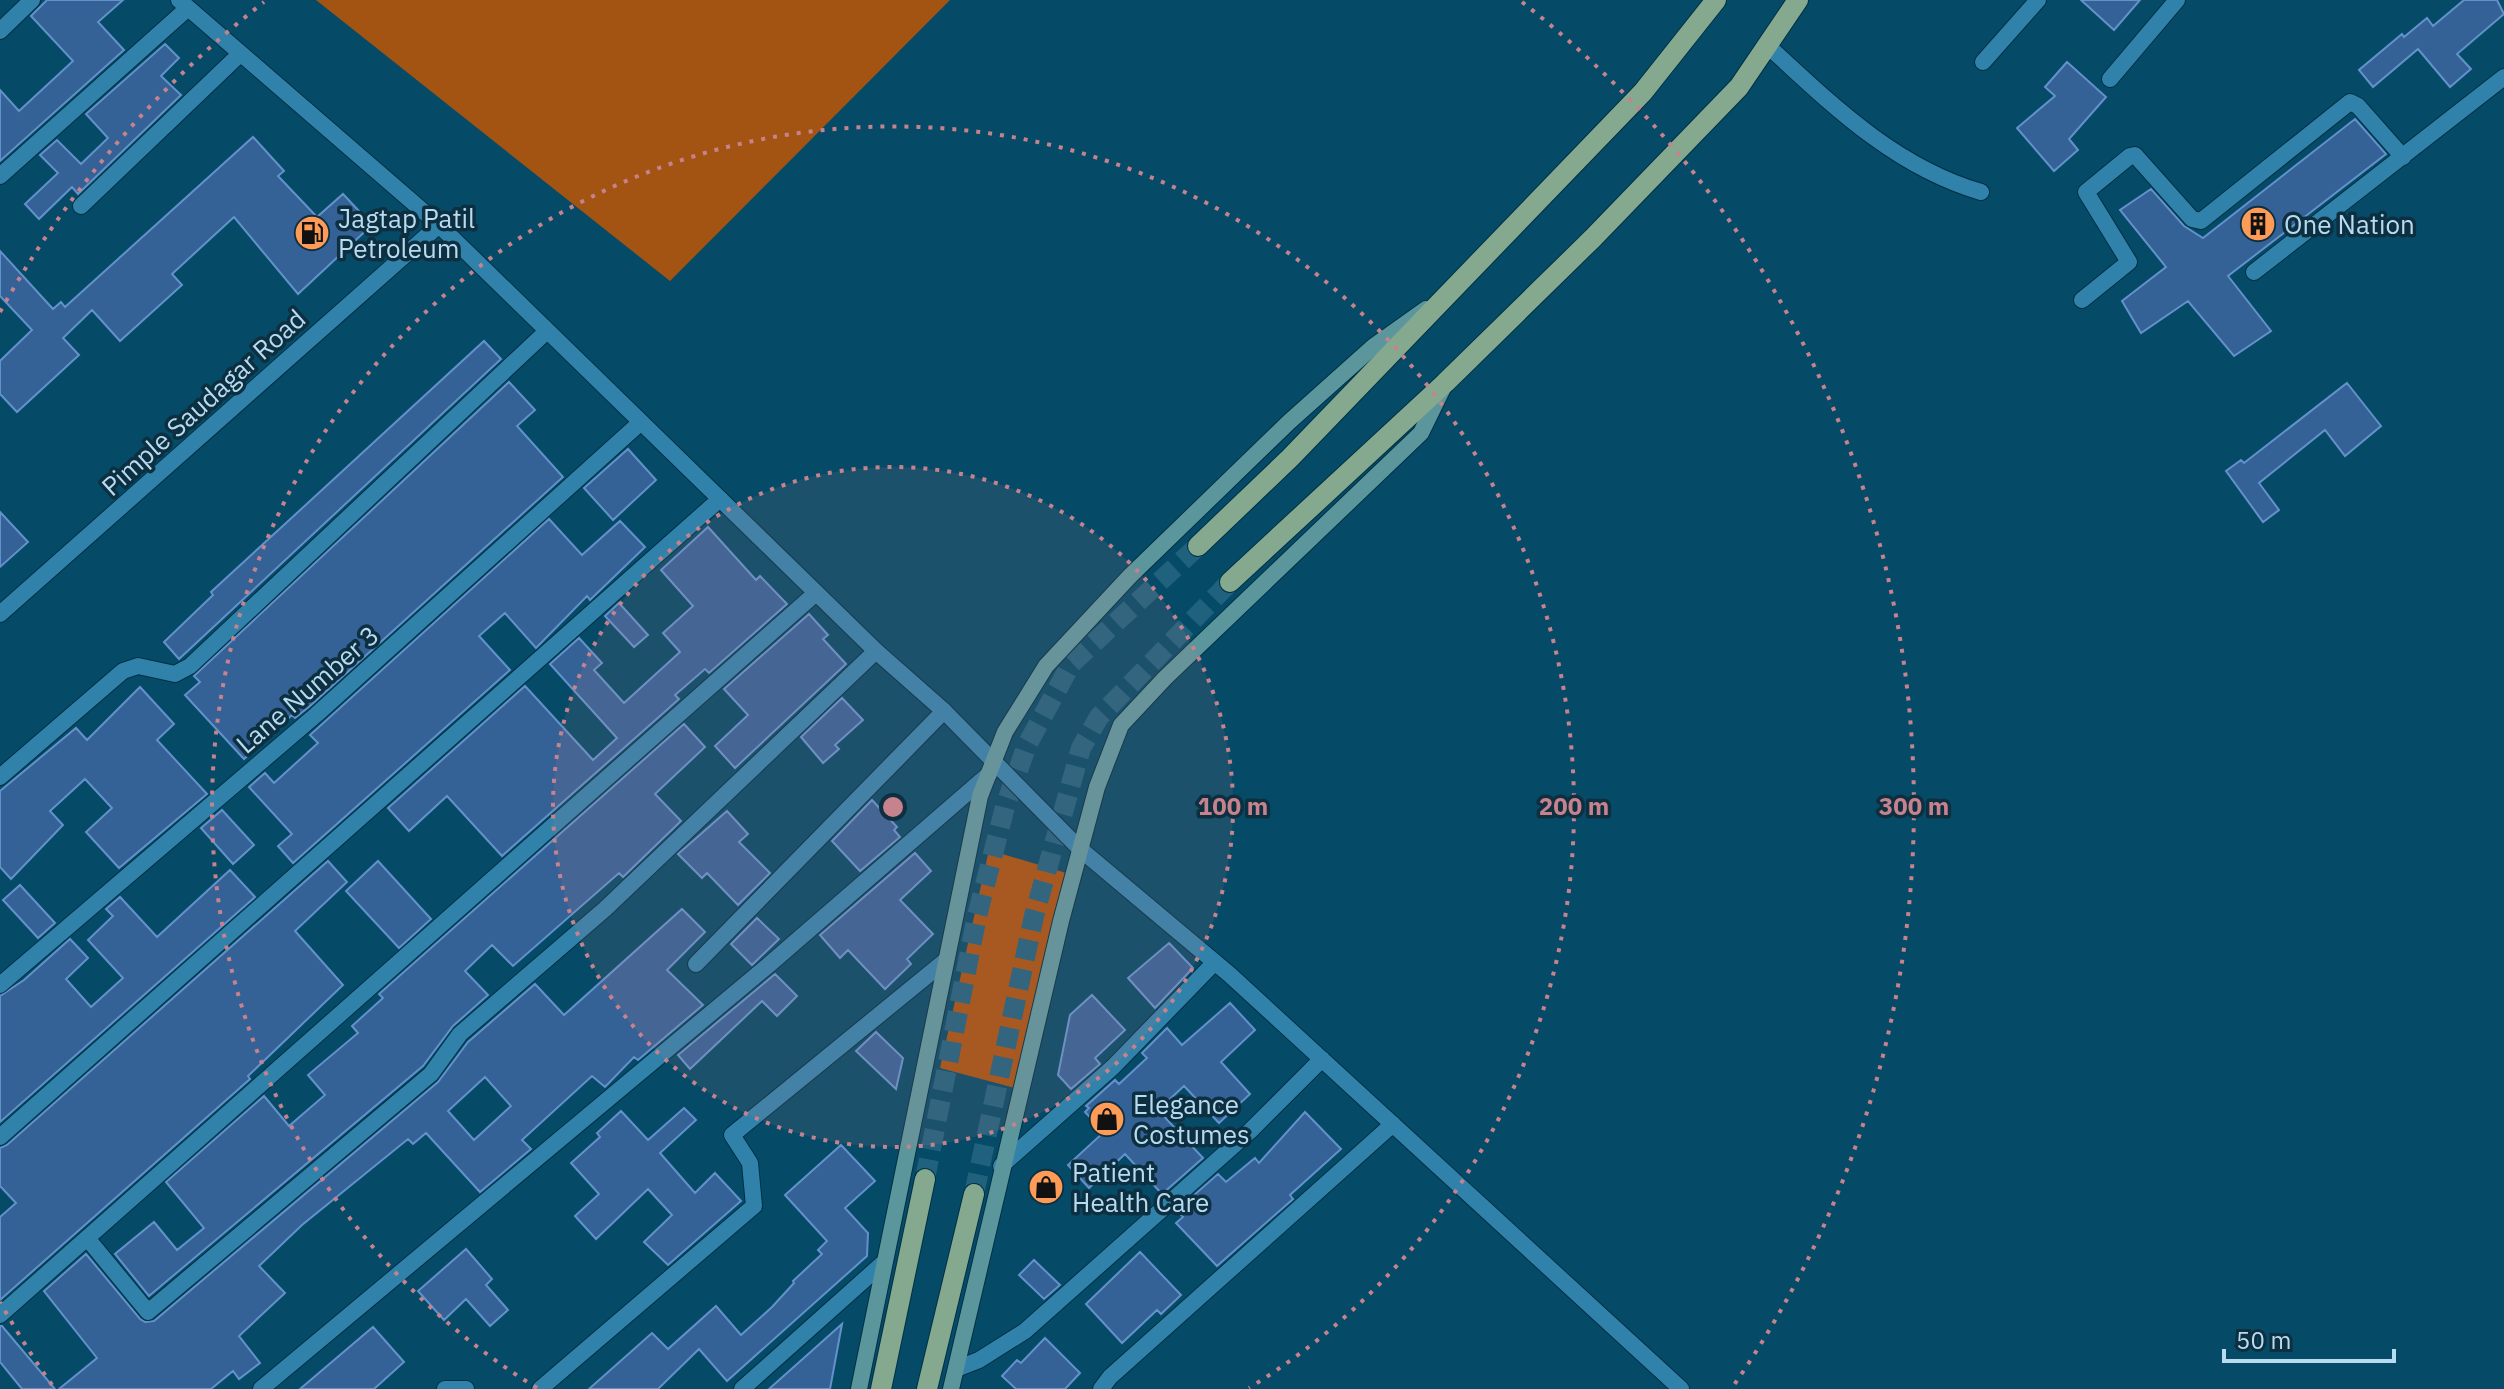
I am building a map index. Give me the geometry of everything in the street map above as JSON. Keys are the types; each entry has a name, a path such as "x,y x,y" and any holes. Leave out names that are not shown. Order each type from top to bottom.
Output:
{"main road":[{"path":"1198,546 1290,458 1643,92 1716,0"},
{"path":"1230,582 1445,383 1593,238 1739,87 1798,0"},
{"path":"859,1389 882,1264 980,796 1005,732 1046,666 1130,576 1351,365 1446,296"},
{"path":"951,1389 1001,1166 1080,849 1097,787 1121,725 1165,678 1421,433 1445,383"},
{"path":"881,1389 925,1179"},
{"path":"927,1389 974,1194"}],"street":[{"path":"0,31 32,0"},
{"path":"1983,62 2038,0"},
{"path":"2110,79 2177,0"},
{"path":"0,176 183,4 439,225 876,651 944,711 991,768 1080,849 1215,962 1681,1389"},
{"path":"1768,46 1819,95 1868,134 1924,171 1981,192"},
{"path":"81,206 240,54"},
{"path":"2254,272 2504,77"},
{"path":"2082,300 2129,262 2086,192 2130,156 2135,155 2197,221 2201,221 2350,102 2358,106 2403,157"},
{"name":"Pimple Saudagar Road","path":"0,614 439,225"},
{"path":"0,777 123,671 138,666 175,674 190,666 547,331"},
{"name":"Lane Number 3","path":"0,985 317,714 641,422"},
{"path":"0,1137 720,499"},
{"path":"0,1315 816,593"},
{"path":"87,1238 148,1312 431,1074 460,1034 605,909 876,651"},
{"path":"696,964 944,711"},
{"path":"261,1389 759,973 991,768"},
{"path":"540,1389 754,1206 750,1163 732,1135 945,961"},
{"path":"1001,1166 1113,1067 1215,962"},
{"path":"956,1369 979,1360 1025,1331 1250,1131 1322,1059"},
{"path":"1101,1389 1110,1377 1393,1124"},
{"path":"742,1389 882,1264"},
{"path":"445,1389 466,1389"}],"shaded area":[{"path":"316,0 950,0 670,281"},
{"path":"989,850 1073,875 1015,1088 940,1068"}],"building":[{"path":"47,0 123,0 98,22 124,50 0,161 0,90 19,111 73,61 31,16"},
{"path":"2081,0 2140,0 2114,30"},
{"path":"2464,0 2497,0 2504,14 2457,54 2471,69 2450,87 2418,49 2373,87 2359,70 2402,34 2404,37 2427,18 2433,26"},
{"path":"165,44 179,58 161,76 181,95 78,194 72,187 39,219 25,204 58,173 40,155 57,140 81,164 108,138 86,114"},
{"path":"2067,62 2106,97 2069,139 2078,150 2054,171 2017,128 2055,96 2045,87"},
{"name":"One Nation","path":"2355,119 2386,154 2228,276 2271,331 2234,356 2188,301 2141,333 2122,301 2166,267 2120,210 2151,189 2184,226 2203,238"},
{"path":"253,137 284,171 278,176 317,217 343,194 372,225 298,294 234,217 172,274 182,285 120,341 92,310 63,338 79,355 17,412 0,394 0,361 32,330 0,296 0,251 53,309 61,302 65,307"},
{"path":"484,341 501,359 179,659 164,642 213,595 211,592"},
{"path":"509,382 535,410 517,426 563,477 310,706 295,718 292,715 244,759 185,695 200,682 194,676"},
{"path":"2347,383 2381,426 2345,456 2325,430 2259,483 2279,510 2263,522 2226,471 2241,460 2244,463"},
{"path":"628,449 656,480 613,520 584,488"},
{"path":"0,512 28,542 0,567"},
{"path":"549,519 582,555 620,521 645,547 590,600 587,596 536,648 505,613 479,636 510,670 293,863 278,846 292,834 249,787 265,773 274,783 318,743 310,735"},
{"path":"708,527 756,580 760,576 787,604 709,673 705,669 675,695 679,699 502,856 447,796 409,831 388,808 525,686 593,760 617,738 550,664 579,638 602,663 594,670 624,703 680,652 663,633 693,606 661,570"},
{"path":"619,603 648,635 634,647 605,616"},
{"path":"809,614 828,635 823,639 846,664 735,768 715,746 748,715 724,689"},
{"path":"140,687 174,724 157,740 207,794 119,868 86,832 112,808 85,779 50,811 63,825 11,879 0,867 0,791 76,728 87,740"},
{"path":"842,698 863,720 835,745 839,749 823,763 801,737"},
{"path":"684,724 705,747 655,794 681,821 623,877 619,873 513,966 492,945 465,971 488,995 453,1026 423,1066 149,1296 115,1254 154,1222 177,1250 204,1228 166,1182 264,1096 289,1126 325,1095 308,1075 358,1033 352,1026 383,998 379,994"},
{"path":"872,800 897,827 894,830 900,837 860,871 832,841"},
{"path":"222,810 254,845 233,864 201,828"},
{"path":"727,811 748,834 739,842 770,873 738,905 707,873 702,878 678,854"},
{"path":"915,853 931,871 900,900 933,934 907,959 911,964 885,989 848,950 840,958 820,935"},
{"path":"328,861 347,882 295,931 343,985 248,1076 250,1079 0,1300 0,1217 16,1203 0,1186 0,1148"},
{"path":"378,861 431,919 399,948 346,891"},
{"path":"230,870 255,897 0,1122 0,996 24,980 70,939 88,958 66,979 91,1007 123,978 88,940 113,916 106,909 120,897 157,937"},
{"path":"20,885 55,923 38,938 3,900"},
{"path":"682,909 705,932 667,970 703,1005 638,1060 634,1057 605,1087 592,1076 522,1140 531,1149 480,1192 426,1133 413,1144 408,1139 302,1225 259,1266 285,1293 239,1336 260,1363 239,1379 233,1371 211,1389 59,1389 97,1358 44,1291 86,1254 140,1319 154,1321 438,1082 468,1042 535,984 564,1015","holes":["485,1077 511,1106 474,1140 448,1111"]},
{"path":"757,918 779,939 752,965 731,944"},
{"path":"1169,943 1193,968 1155,1008 1128,978"},
{"path":"775,974 797,996 777,1016 762,1001 690,1069 678,1055"},
{"path":"1092,995 1125,1030 1095,1058 1100,1064 1071,1089 1058,1075 1070,1015"},
{"path":"1230,1003 1255,1030 1221,1062 1250,1094 1219,1123 1184,1086 1158,1110 1203,1158 1162,1194 1125,1154 1089,1188 1068,1165 1104,1132 1085,1112 1089,1108 1086,1106 1115,1080 1119,1084 1147,1058 1142,1053 1167,1028 1182,1045"},
{"path":"876,1032 903,1058 896,1089 856,1051"},
{"path":"684,1108 696,1120 660,1153 695,1193 715,1173 741,1201 668,1265 644,1242 672,1215 648,1189 596,1239 575,1216 599,1194 571,1163 600,1137 597,1133 621,1111 648,1140"},
{"path":"1305,1112 1341,1149 1290,1195 1293,1199 1217,1266 1176,1223 1183,1217 1177,1210 1218,1174 1226,1182 1255,1158 1259,1163"},
{"path":"841,1145 875,1181 845,1208 868,1233 867,1256 727,1381 699,1349 658,1389 589,1389 652,1333 668,1349 716,1306 741,1335 772,1307 793,1281 822,1254 818,1250 827,1241 785,1195"},
{"path":"466,1249 492,1279 486,1285 508,1310 490,1326 466,1299 444,1320 418,1291"},
{"path":"1140,1252 1181,1295 1161,1314 1157,1310 1122,1343 1086,1304"},
{"path":"1034,1260 1060,1285 1044,1299 1019,1275"},
{"path":"842,1324 830,1389 769,1389 824,1340"},
{"path":"0,1326 55,1389 22,1389 0,1362"},
{"path":"373,1327 404,1362 374,1389 300,1389"},
{"path":"1045,1338 1080,1373 1065,1389 1016,1389 1002,1376 1017,1360 1021,1363"}],"tunnel":[{"path":"925,1179 977,916 1005,807 1027,745 1071,664 1198,546"},
{"path":"974,1194 1034,916 1081,748 1099,717 1230,582"}],"place":[{"name":"One Nation","path":"2258,224"},
{"name":"Jagtap Patil Petroleum","path":"312,233"},
{"name":"Elegance Costumes","path":"1107,1119"},
{"name":"Patient Health Care","path":"1046,1187"}]}
